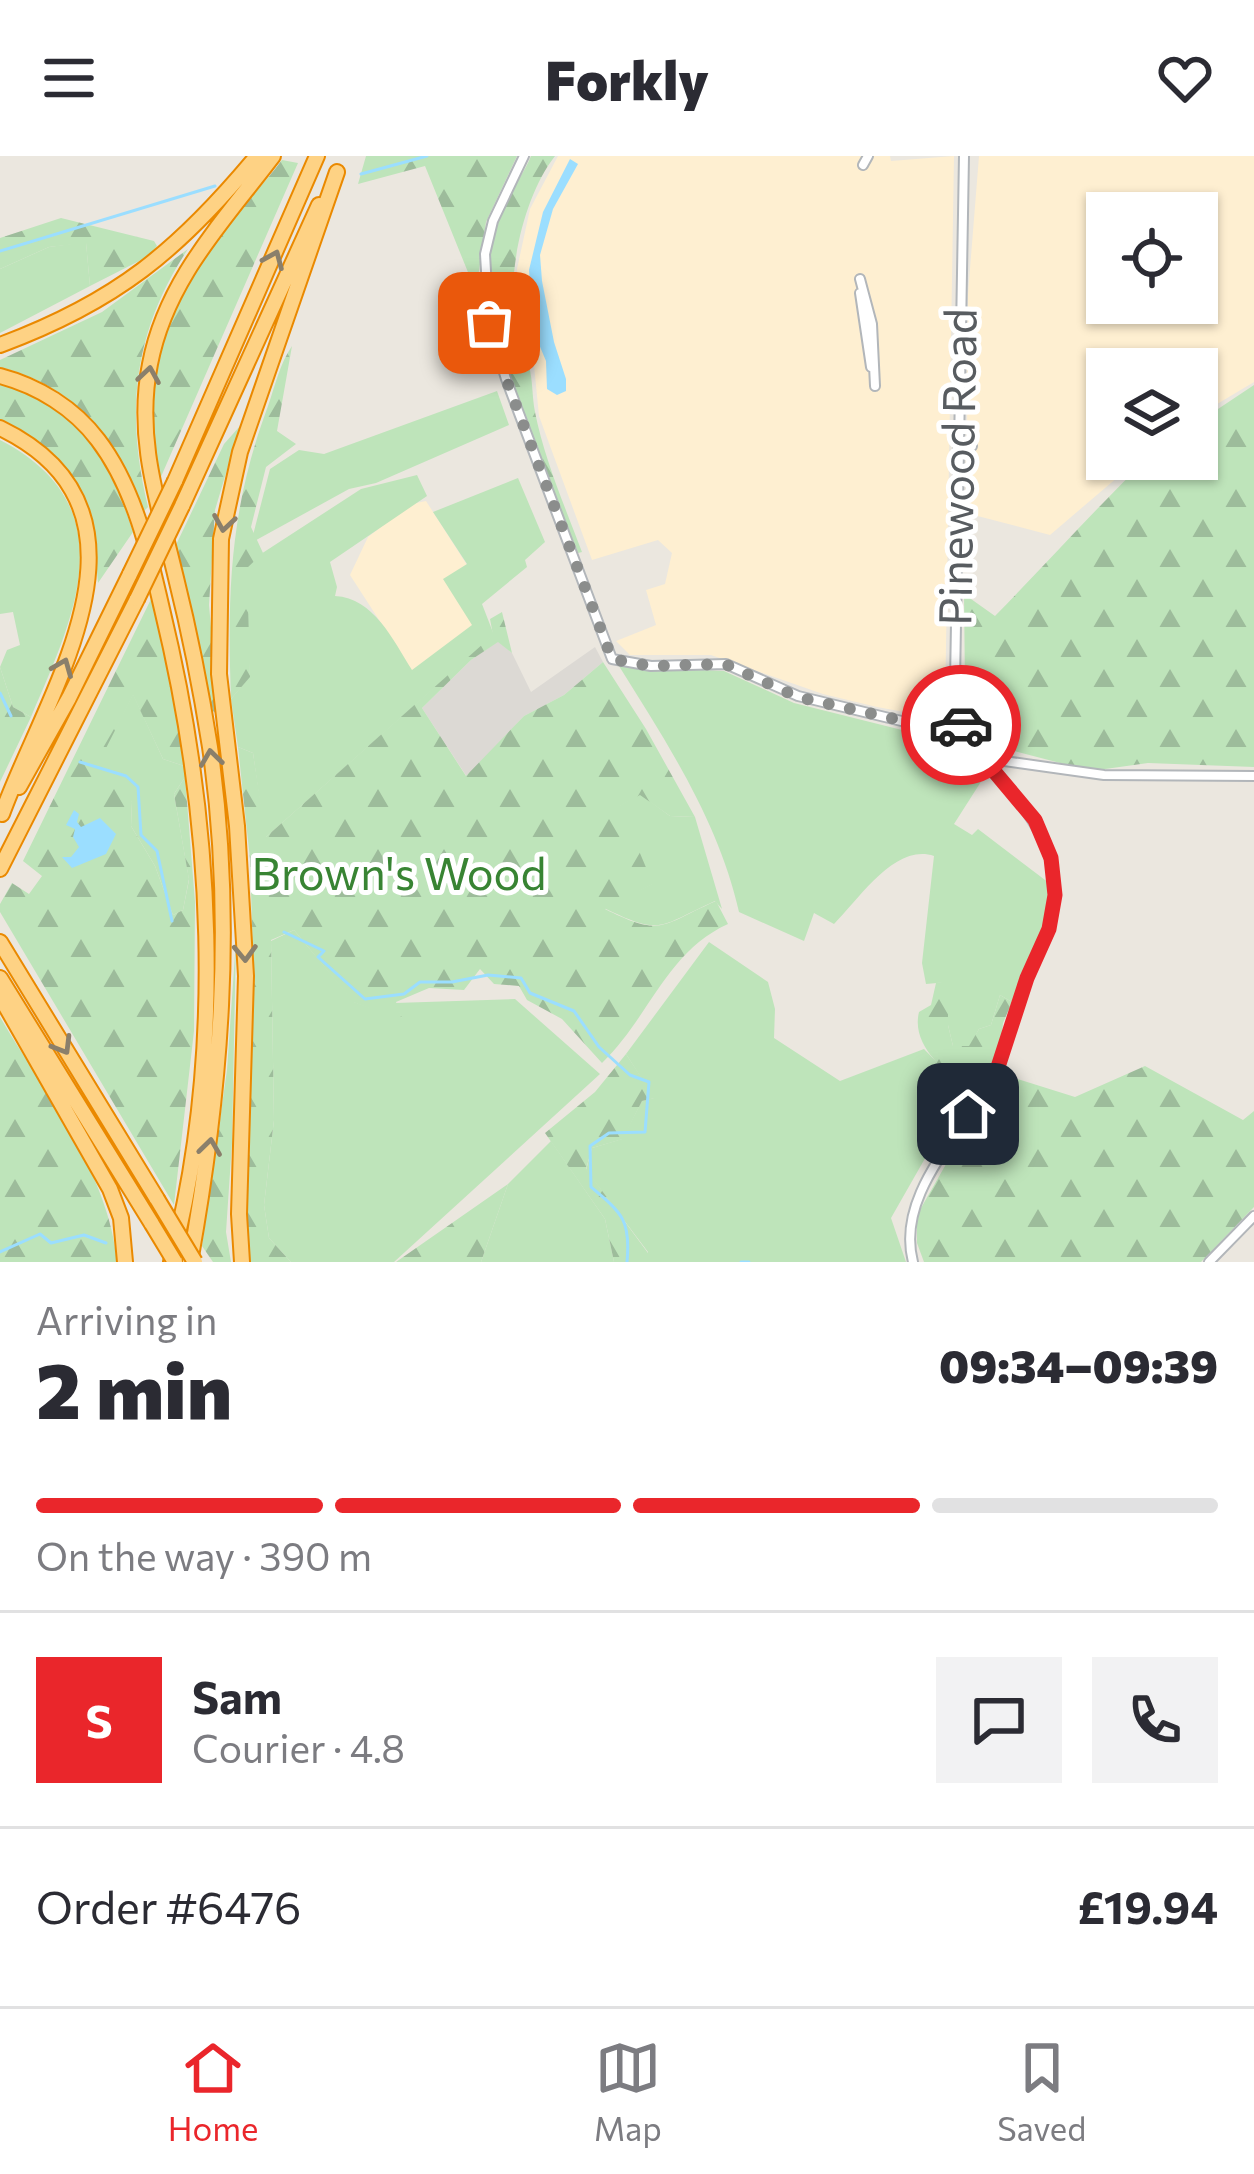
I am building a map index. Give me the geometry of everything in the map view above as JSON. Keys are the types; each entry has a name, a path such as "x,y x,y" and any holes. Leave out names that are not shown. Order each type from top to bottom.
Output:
{"highway":[{"path":"0,346 79,314 133,280 176,247 257,156"},
{"path":"193,1262 217,1089 224,984 223,890 210,749 184,611 149,470 145,400 158,331 178,284 273,156"},
{"path":"1,816 69,698 175,481 317,156"},
{"path":"242,1262 239,1214 246,976 237,826 219,674 221,539 240,452 343,156"},
{"path":"0,869 182,506 337,172"},
{"path":"0,376 38,390 66,409 93,434 114,464 139,524 178,681 201,851 204,1000 191,1155 173,1262"},
{"path":"0,428 34,449 64,481 82,517 91,558 81,622 1,816"},
{"path":"1,944 193,1262"},
{"path":"0,978 173,1262"},
{"path":"0,996 110,1189 121,1218 125,1262"}],"street":[{"path":"524,156 493,221 485,254 489,323 612,659 651,666 725,664 798,697 918,724 958,717 967,740 990,759 1104,775 1254,776"},
{"name":"Pinewood Road","path":"958,717 958,447 967,158"},
{"path":"860,279 872,324 875,386 864,332 860,279"},
{"path":"958,447 972,446"},
{"path":"913,1262 908,1242 923,1187 998,1067 1027,978 1049,929 1055,895 1051,858 1035,820 993,770 990,759"},
{"path":"1209,1262 1254,1216"}],"shaded area":[{"path":"558,156 890,156 891,161 954,156 945,707 915,714 877,707 823,694 711,655 630,655 616,641 656,625 646,590 665,584 672,553 658,540 592,560 539,416 534,365 524,344 517,269 530,209"},
{"path":"979,156 1254,156 1254,382 1218,403 1218,348 1086,348 1086,480 1114,480 1050,535 966,513 966,458 972,453 972,438 967,433 968,294"},
{"path":"426,501 467,565 472,626 412,671 350,575 368,537 411,504"},
{"path":"498,641 512,653 531,692 595,647 603,662 564,695 524,716 467,777 422,708 471,660"}],"green space":[{"path":"366,156 517,156 486,222 476,292 425,166 358,184"},
{"path":"531,156 555,156 532,197 517,249 515,327 529,366 544,447 582,552 578,553 513,389 492,302 490,260 496,222"},
{"path":"282,160 298,163 160,479 154,387 178,297 220,233"},
{"path":"61,218 154,241 157,246 149,256 90,286 86,243 49,247 0,269 0,238"},
{"path":"86,242 90,286 0,333 0,269 49,247"},
{"path":"188,249 155,311 139,374 137,438 148,507 144,511 121,461 91,420 51,388 0,367 0,360 102,312"},
{"path":"292,346 277,431 296,444 266,467 251,527 263,553 247,568 250,677 231,699 231,586 239,515 255,443"},
{"path":"0,382 49,403 69,419 114,482 133,532 98,583 90,533 73,487 44,449 0,422"},
{"path":"1254,385 1254,767 1148,763 1091,771 975,741 965,689 964,594 995,616 1126,480 1218,480 1218,409"},
{"path":"497,391 509,425 376,483 349,489 251,543 270,469 299,450 324,454"},
{"path":"240,426 215,510 209,605 219,716 213,711 175,547 224,444"},
{"path":"0,440 40,467 65,497 77,530 80,566 74,603 31,717 13,707 0,667 7,650 20,645 13,612 0,614"},
{"path":"417,475 427,496 330,562 335,596 371,612 412,670 472,625 443,579 467,564 433,512 518,478 545,542 525,560 527,567 482,604 494,635 265,838 253,753 238,747 231,699 250,676 241,567 361,489"},
{"path":"153,595 184,766 163,759 133,695 101,758 122,768 132,802 131,826 155,866 173,915 183,910 189,880 174,794 185,777 195,902 194,1031 174,1205 0,912 12,883 29,894 42,876 23,861"},
{"name":"Brown's Wood","path":"502,612 512,653 498,642 471,660 422,708 466,776 524,716 564,695 603,662 695,817 670,816 640,795 620,806 653,884 605,909 651,926 672,922 716,901 728,924 707,936 673,968 602,1063 562,1019 527,1000 519,986 494,984 480,969 464,990 429,988 396,1002 403,1021 353,1002 294,930 271,940 274,1120 264,1205 269,1238 291,1262 250,1262 247,1210 254,987 250,859 238,747 253,753 266,837 493,635 490,619"},
{"path":"619,666 724,671 794,703 914,733 984,777 954,824 972,835 978,829 1049,883 1049,899 1040,945 1020,989 1012,1002 1000,995 991,1025 979,1029 970,1046 953,1046 948,982 926,984 922,963 934,856 906,857 892,865 834,924 814,913 804,941 739,912 705,815"},
{"path":"0,667 13,707 31,717 0,782"},
{"path":"133,694 163,759 184,766 185,777 174,794 189,879 183,910 173,915 155,866 131,826 132,802 100,758"},
{"path":"640,794 670,816 695,817 722,909 715,901 671,922 650,925 604,908 652,884 619,806"},
{"path":"294,930 354,1002 402,1019 395,1003 515,999 600,1074 394,1262 291,1262 269,1238 264,1205 274,1120 271,941"},
{"path":"236,940 226,1232 231,1262 213,1262 202,1246 227,1070"},
{"path":"709,942 768,982 775,1009 774,1038 840,1081 924,1049 964,1090 891,1218 906,1262 648,1262 648,1252 586,1170 592,1148 622,1139 642,1101 654,1098 626,1054"},
{"path":"948,981 953,1046 969,1046 979,1029 991,1025 1000,995 1012,1002 1003,1023 1000,1052 978,1086 964,1090 924,1045 918,1024 919,1012 931,1005 936,983"},
{"path":"0,1017 88,1165 102,1197 117,1262 0,1262"},
{"path":"626,1054 655,1098 642,1101 623,1139 592,1148 586,1169 648,1253 648,1262 614,1262 605,1219 545,1133 595,1092"},
{"path":"1145,1066 1243,1120 1254,1111 1254,1207 1201,1262 924,1262 917,1243 917,1215 998,1073 1075,1097"},
{"path":"551,1141 605,1219 614,1262 481,1262 508,1184"},
{"path":"508,1184 481,1262 396,1262"}],"water":[{"path":"570,159 578,164 553,209 540,255 554,342 566,379 566,391 557,395 547,389 546,361 533,330 529,270 543,212"},
{"path":"74,810 81,827 100,818 116,834 106,854 72,868 62,857 71,857 79,847 73,837 75,829 66,825"}],"waterway":[{"path":"361,174 427,156"},
{"path":"0,251 215,186"},
{"path":"0,693 11,716"},
{"path":"80,762 126,776 138,787 141,835 157,851 172,921"},
{"path":"284,932 324,951 318,957 365,999 404,994 420,982 488,975 521,978 530,993 574,1011 599,1047 630,1075 649,1082 645,1132 609,1133 590,1146 591,1187 622,1218 627,1262"},
{"path":"0,1252 40,1234 51,1243 84,1235 106,1243"},
{"path":"741,1262 749,1262"}],"way so far":[{"path":"489,323 612,659 651,666 725,664 798,697 918,724 958,717 961,725"}],"route":[{"path":"961,725 967,740 990,759 993,770 1035,820 1051,858 1055,895 1049,929 1027,978 998,1067 968,1114"}]}
